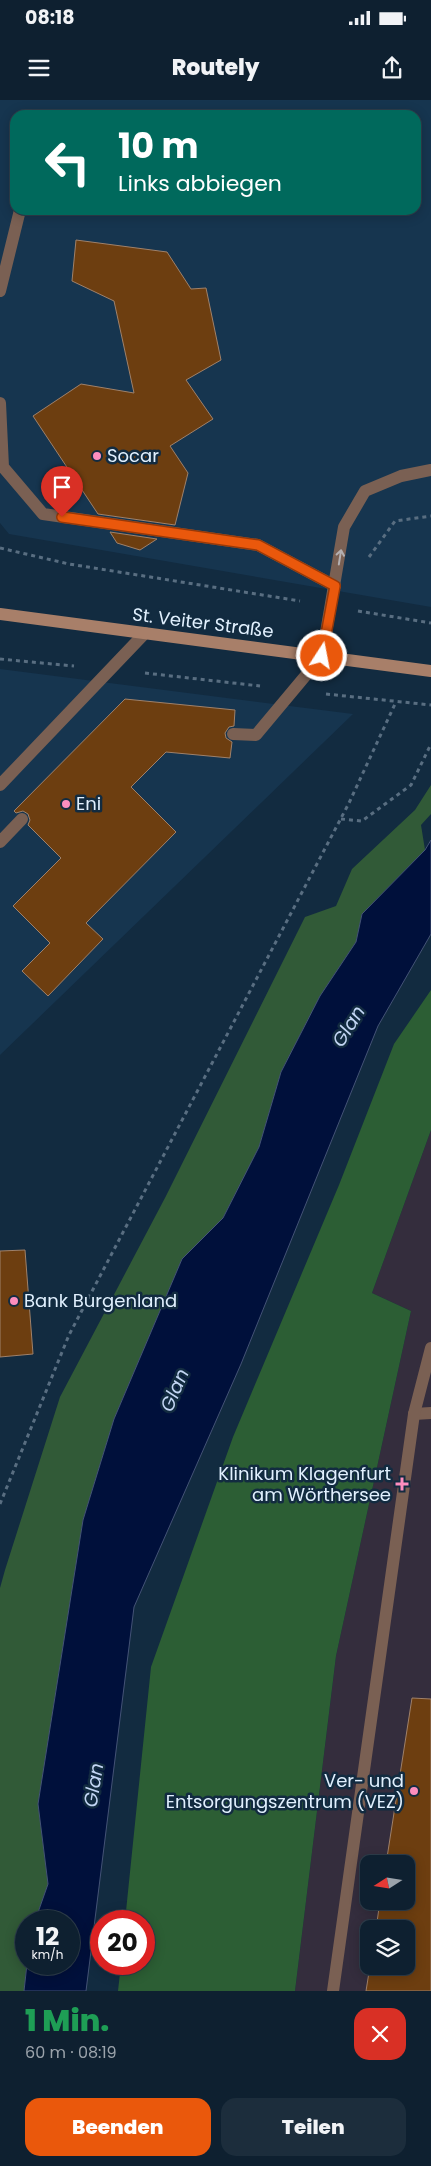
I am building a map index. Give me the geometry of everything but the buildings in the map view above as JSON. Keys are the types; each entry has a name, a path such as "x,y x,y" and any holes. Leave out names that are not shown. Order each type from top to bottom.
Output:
{"main road":[{"name":"St. Veiter Straße","path":"0,614 431,671"}],"lane":[{"path":"0,291 19,215"},
{"path":"0,403 3,467 43,514 258,545 335,586"},
{"path":"233,734 256,735 322,656 332,607 344,527 365,491 401,476 431,470"},
{"path":"0,785 145,633"},
{"path":"0,842 22,819"},
{"path":"333,1991 414,1414 431,1348"},
{"path":"414,1414 431,1413"}],"path":[{"path":"368,566 369,557 395,520 431,516"},
{"path":"0,548 70,564 431,623"},
{"path":"360,612 362,603"},
{"path":"0,659 110,669 431,705"},
{"path":"0,1504 69,1335 341,819 395,704"},
{"path":"341,819 362,821 411,785 431,744"}],"shaded area":[{"path":"0,100 431,100 431,607 9,534 0,523"},
{"path":"0,669 353,714 0,1055"},
{"name":"Klinikum Klagenfurt am Wörthersee","path":"431,1130 431,1991 295,1991 336,1656 411,1311 372,1293"}],"green space":[{"path":"431,785 431,814 421,825 425,850 362,914 356,942 320,996 281,1072 259,1147 223,1218 182,1259 114,1419 83,1520 38,1804 48,1884 39,1910 15,1910 15,1975 26,1975 24,1991 0,1991 0,1588 60,1397 166,1196 305,917 336,906 352,869 415,810"},
{"path":"431,990 431,1130 372,1293 411,1311 336,1656 295,1991 118,1991 120,1975 155,1975 155,1910 126,1910 151,1667 233,1437 339,1185 394,1044"}],"water":[{"name":"Glan","path":"431,840 431,934 378,1026 241,1364 134,1607 96,1910 90,1910 90,1959 86,1991 24,1991 26,1975 80,1975 80,1910 39,1910 48,1884 38,1804 83,1520 114,1419 182,1259 223,1218 259,1147 281,1072 320,996 356,942 362,914 425,850"}],"place":[{"name":"Socar","path":"97,456"},
{"name":"Eni","path":"66,804"},
{"name":"Bank Burgenland","path":"14,1301"},
{"name":"Klinikum Klagenfurt am Wörthersee","path":"402,1484"},
{"name":"Ver- und Entsorgungszentrum (VEZ)","path":"414,1791"}],"route":[{"path":"62,517 258,545 335,586 322,656"}]}
